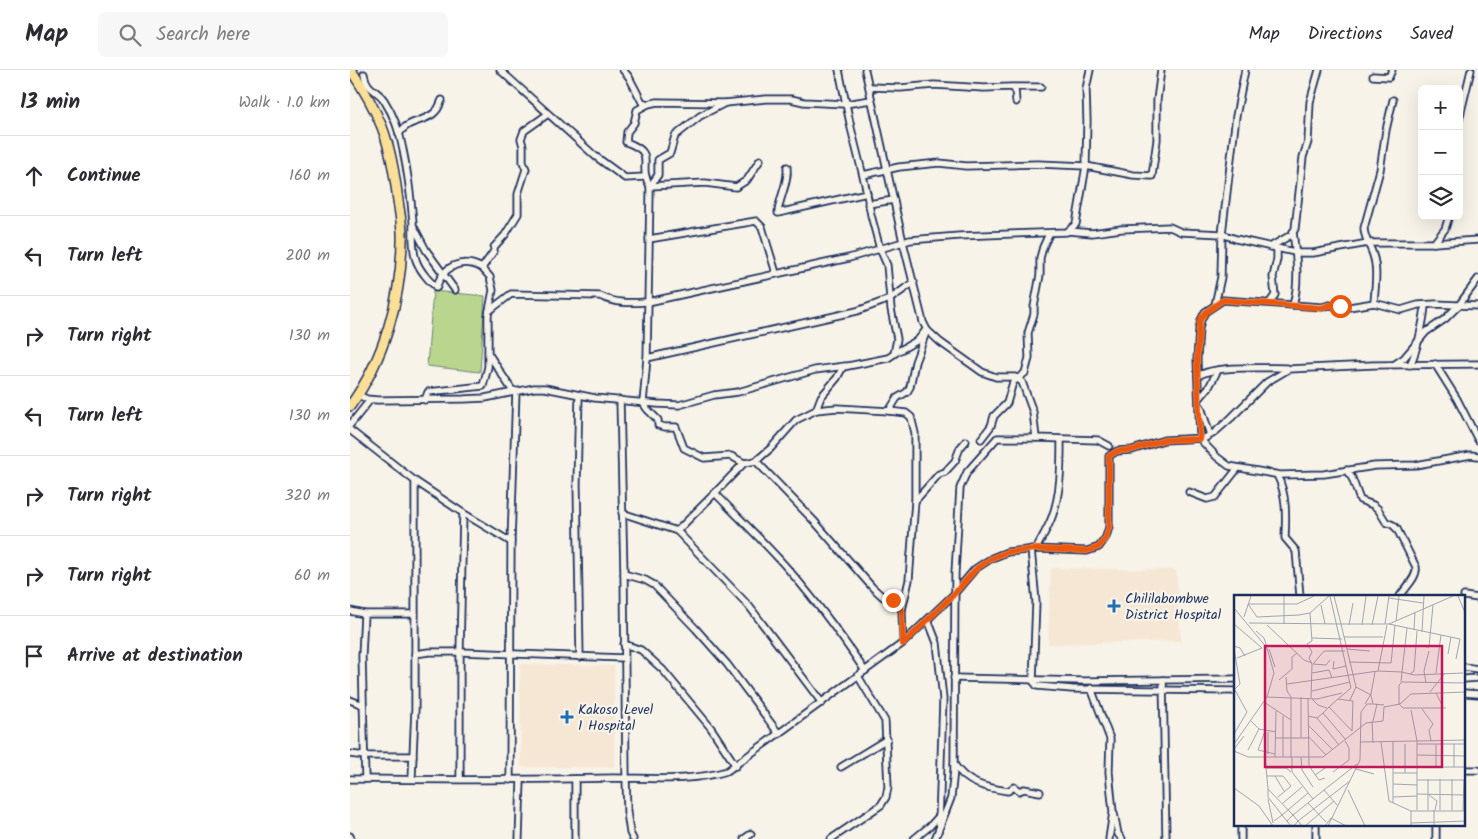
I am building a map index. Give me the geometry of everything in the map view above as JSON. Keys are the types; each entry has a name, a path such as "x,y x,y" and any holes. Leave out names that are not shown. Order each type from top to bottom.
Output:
{"highway":[{"path":"350,406 376,363 390,322 399,282 402,241 396,178 382,128 362,75 351,70"}],"street":[{"path":"500,70 595,156 625,178 645,177"},
{"path":"623,70 629,77 642,102 648,104"},
{"path":"839,70 868,204 880,249 887,265 890,299 897,339 894,354"},
{"path":"865,70 903,242 923,322 927,330 940,342 982,372 996,377 1015,377 1022,382 1031,405 1036,438"},
{"path":"1068,231 1076,224 1086,166 1086,89 1090,70"},
{"path":"863,175 887,169 939,163 966,166 1038,164 1086,166 1133,175 1152,176 1157,140 1157,100 1161,70"},
{"path":"1215,305 1221,277 1222,234 1236,116 1245,70"},
{"path":"1293,305 1295,297 1296,253 1294,232 1303,158 1308,142 1310,102 1319,70"},
{"path":"1373,76 1390,77 1392,70"},
{"path":"1463,103 1471,70"},
{"path":"362,75 369,87 384,98 404,151 416,262 436,288 443,272 460,264 472,263 482,268 490,277 493,290 489,311 488,367 483,386 428,392 425,400"},
{"path":"870,87 900,88 934,85 984,88 1041,87"},
{"path":"1013,87 1015,89 1016,102"},
{"path":"744,463 732,456 704,458 684,448 676,427 658,425 658,420 643,403 647,358 650,186 645,177 645,154 639,147 626,142 627,132 634,123 637,110 657,102 725,103 766,99 791,99 804,102 845,104 871,100"},
{"path":"399,134 407,125 436,112 442,100"},
{"path":"1374,303 1376,267 1373,254 1364,234 1364,228 1380,170 1392,100"},
{"path":"650,186 658,175 658,160 670,153 675,136 700,116 725,103"},
{"path":"482,268 494,251 494,247 505,236 518,214 518,194 526,169 523,162 521,139 524,131 548,114"},
{"path":"650,186 705,183 736,187 747,180 760,160"},
{"path":"787,166 788,173 778,213 867,193"},
{"path":"868,204 894,200"},
{"path":"1434,243 1445,229 1448,220"},
{"path":"649,240 756,222 762,227 776,273"},
{"path":"413,225 426,250 456,290"},
{"path":"489,311 511,294 600,296 625,304 648,302 849,258 910,240 959,236 1049,234 1068,231 1092,233 1121,229 1170,227 1181,232 1222,234 1296,253 1313,253 1368,243 1434,243 1478,240"},
{"path":"1273,248 1294,232"},
{"path":"981,439 991,426 994,416 1007,403 1013,382 1025,374 1029,358 1028,333 1034,314 1043,247 1049,234"},
{"path":"1270,302 1274,295 1273,277 1277,259 1273,248"},
{"path":"1395,365 1404,358 1426,332 1445,319 1460,305 1478,279"},
{"path":"647,358 857,311 890,299 914,282"},
{"path":"1478,306 1425,305 1401,310 1374,303 1349,307 1329,305 1322,308 1270,302 1223,300 1206,312 1200,320 1197,359 1200,439 1224,464 1277,475 1324,474 1375,466 1416,465 1471,455 1478,456"},
{"path":"1410,365 1416,352 1425,305"},
{"path":"358,395 370,400 485,398 516,391 545,388 595,398 670,405 689,403 706,397 738,392 815,370 888,358 918,340 927,330"},
{"path":"889,411 897,398 907,392 910,387 915,362 927,330"},
{"path":"488,353 512,390 516,391"},
{"path":"1435,364 1457,399 1478,440"},
{"path":"1198,376 1206,372 1218,370 1478,364"},
{"path":"816,410 825,392 845,366"},
{"path":"350,779 520,780 704,777 727,771 903,644 955,593 976,569 992,558 1007,552 1034,549 1087,551 1099,547 1106,537 1109,527 1109,456 1117,451 1132,450 1164,440 1200,439 1210,436 1268,382 1281,372 1297,367"},
{"path":"1210,436 1199,400 1218,370"},
{"path":"510,780 511,542 516,391"},
{"path":"578,395 577,484 580,657"},
{"path":"350,425 370,400"},
{"path":"620,400 627,812 630,833 633,839"},
{"path":"677,530 744,463 756,461 771,448 796,420 816,410 838,408 906,413 914,423 915,501 909,580 902,610 903,644"},
{"path":"350,430 414,481 511,542"},
{"path":"935,839 951,798 954,764 955,593 960,488 967,472 997,438 1098,440 1109,446"},
{"path":"1061,440 1060,481 1052,517 1034,549 1036,602 1033,680 1037,686 1042,688 1234,691"},
{"path":"915,501 939,474 945,472 955,461 960,448 966,441"},
{"path":"756,461 815,522 872,587 883,597 896,602 902,610"},
{"path":"1189,492 1207,499 1215,497 1238,468"},
{"path":"1346,470 1352,478 1360,500 1373,505 1378,509 1386,522 1394,525 1397,529 1417,569 1401,595"},
{"path":"1277,475 1280,481 1286,513 1285,538 1296,551 1300,595"},
{"path":"412,778 415,709 414,481"},
{"path":"715,493 767,546 802,586 844,639 865,670"},
{"path":"460,779 463,513"},
{"path":"622,513 677,530 749,606 822,703"},
{"path":"624,574 645,580 666,598 727,664 780,734"},
{"path":"350,611 364,614 414,614"},
{"path":"364,614 362,649 365,779"},
{"path":"928,620 937,643 943,699 939,828"},
{"path":"624,644 641,650 663,670 711,728 736,766"},
{"path":"415,654 460,652 624,658"},
{"path":"831,839 881,804 886,797 888,787 885,721 858,676"},
{"path":"954,678 1084,681 1234,679"},
{"path":"1163,680 1166,839"},
{"path":"1084,681 1092,689 1110,739 1109,772 1118,834 1122,839"},
{"path":"350,700 363,705"},
{"path":"841,767 887,739"},
{"path":"350,754 365,756 413,756"},
{"path":"954,764 960,773 983,788 1008,791 1014,787 1019,791 1024,789 1040,792"},
{"path":"575,779 575,839"},
{"path":"519,839 520,780"},
{"path":"1109,839 1113,804"},
{"path":"914,839 940,815"},
{"path":"1241,826 1241,839"},
{"path":"1316,826 1316,839"},
{"path":"1436,826 1436,839"},
{"path":"744,839 751,834"}],"shaded area":[{"name":"Chililabombwe District Hospital","path":"1051,568 1176,570 1181,641 1048,644"},
{"name":"Kakoso Level 1 Hospital","path":"520,664 614,666 614,767 521,767"}],"green space":[{"path":"433,291 485,296 480,372 427,366"}],"place":[{"name":"Chililabombwe District Hospital","path":"1114,606"},
{"name":"Kakoso Level 1 Hospital","path":"567,717"}],"route":[{"path":"893,600 902,610 903,644 953,595 976,569 992,558 1007,552 1036,549 1087,551 1099,547 1106,537 1109,527 1109,456 1117,451 1132,450 1164,440 1200,439 1197,359 1200,320 1206,312 1223,300 1270,302 1322,308 1329,305 1340,306"}]}
